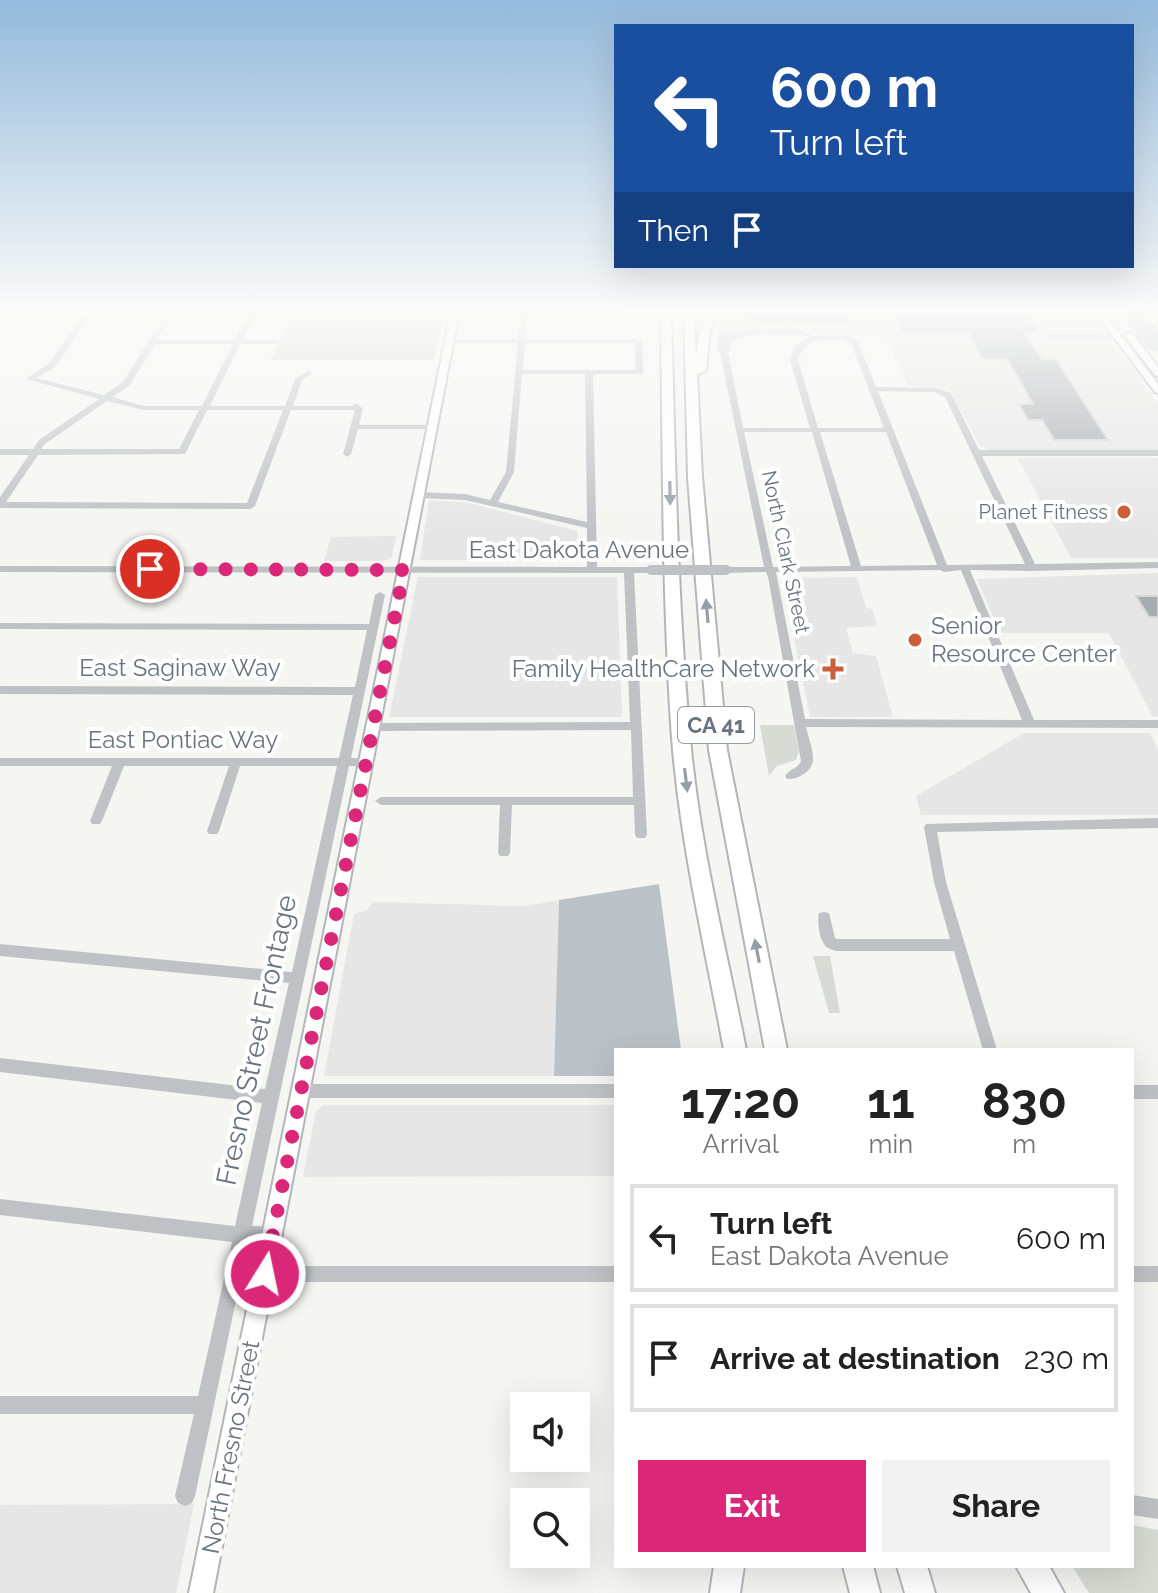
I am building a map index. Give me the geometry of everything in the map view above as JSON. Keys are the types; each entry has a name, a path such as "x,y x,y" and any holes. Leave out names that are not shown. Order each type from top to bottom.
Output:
{"highway":[{"path":"665,386 669,415"},
{"name":"CA 41","path":"668,386 671,550 681,739 718,969 735,1048"},
{"name":"CA 41","path":"693,386 695,477 718,750 776,1043"},
{"path":"695,417 698,386"},
{"path":"718,969 723,1048"},
{"path":"725,1593 729,1568"},
{"path":"859,1568 865,1593"},
{"path":"913,1568 920,1593"},
{"path":"1032,1568 1049,1593"}],"main road":[{"name":"North Fresno Street","path":"201,1593 441,386"}],"street":[{"path":"58,386 144,408 356,405 359,409 347,454"},
{"path":"0,504 47,438 123,386"},
{"path":"0,452 182,452 216,386"},
{"path":"0,504 250,506 296,386"},
{"path":"493,503 510,472 518,386"},
{"path":"589,386 592,570"},
{"name":"North Clark Street","path":"731,386 807,761 804,768 791,776"},
{"path":"803,386 857,569"},
{"path":"944,569 874,389 943,391 1032,568"},
{"path":"354,427 432,427"},
{"path":"740,430 889,430"},
{"path":"976,453 1158,453"},
{"path":"419,495 493,503 590,526"},
{"name":"East Dakota Avenue","path":"0,569 770,570 1158,565"},
{"path":"629,569 641,835"},
{"path":"965,569 1029,722"},
{"name":"Fresno Street Frontage","path":"185,1496 380,595"},
{"path":"0,626 374,627"},
{"name":"East Saginaw Way","path":"0,690 360,691"},
{"path":"800,723 1158,724"},
{"path":"374,727 634,726"},
{"path":"96,821 120,762"},
{"name":"East Pontiac Way","path":"2,766 120,762 366,762"},
{"path":"213,831 236,762"},
{"path":"381,801 639,801"},
{"path":"504,853 506,802"},
{"path":"989,1048 940,882 930,827 1158,823"},
{"path":"824,917 829,941 835,945 959,945"},
{"path":"0,950 296,978"},
{"path":"0,1065 270,1097"},
{"path":"300,1091 614,1091"},
{"path":"1134,1092 1158,1092"},
{"path":"0,1207 240,1235 273,1235"},
{"path":"265,1274 614,1274"},
{"path":"1134,1274 1158,1274"},
{"path":"0,1405 205,1405"},
{"path":"1134,1505 1158,1509"}],"shaded area":[{"path":"912,386 1146,386 1158,403 1158,450 988,450 980,446 950,390"},
{"path":"1018,458 1158,458 1158,558 1071,558"},
{"path":"429,500 469,503 577,531 580,558 575,561 420,560"},
{"path":"396,536 392,557 384,561 324,561 331,537"},
{"path":"1158,573 1158,717 1153,717 1109,633 1000,633 977,579"},
{"path":"418,577 617,577 622,717 389,717"},
{"path":"857,577 866,608 872,609 877,626 846,628 853,653 876,656 893,717 810,717 782,578"},
{"path":"760,725 794,725 799,751 796,760 777,766 769,776"},
{"path":"1024,733 1150,733 1158,749 1158,815 921,815 916,796"},
{"path":"659,884 681,1048 614,1048 614,1076 554,1076 559,900"},
{"path":"559,900 554,1076 324,1076 354,914 367,910 373,902 524,906"},
{"path":"813,956 830,956 840,1013 829,1013"},
{"path":"323,1105 614,1105 614,1176 303,1177 316,1111"},
{"path":"194,1504 176,1593 0,1593 0,1505"},
{"path":"1134,1525 1158,1530 1158,1593 1089,1593 1073,1568 1134,1568"}],"building":[{"path":"1023,386 1074,386 1108,440 1054,440 1042,420 1028,420 1019,404 1033,404"},
{"path":"1136,596 1158,596 1158,617 1149,617"}],"place":[{"name":"Planet Fitness","path":"1124,512"},
{"name":"Senior Resource Center","path":"915,640"},
{"name":"Family HealthCare Network","path":"833,669"}],"route":[{"path":"150,569 404,570 265,1274"}]}
